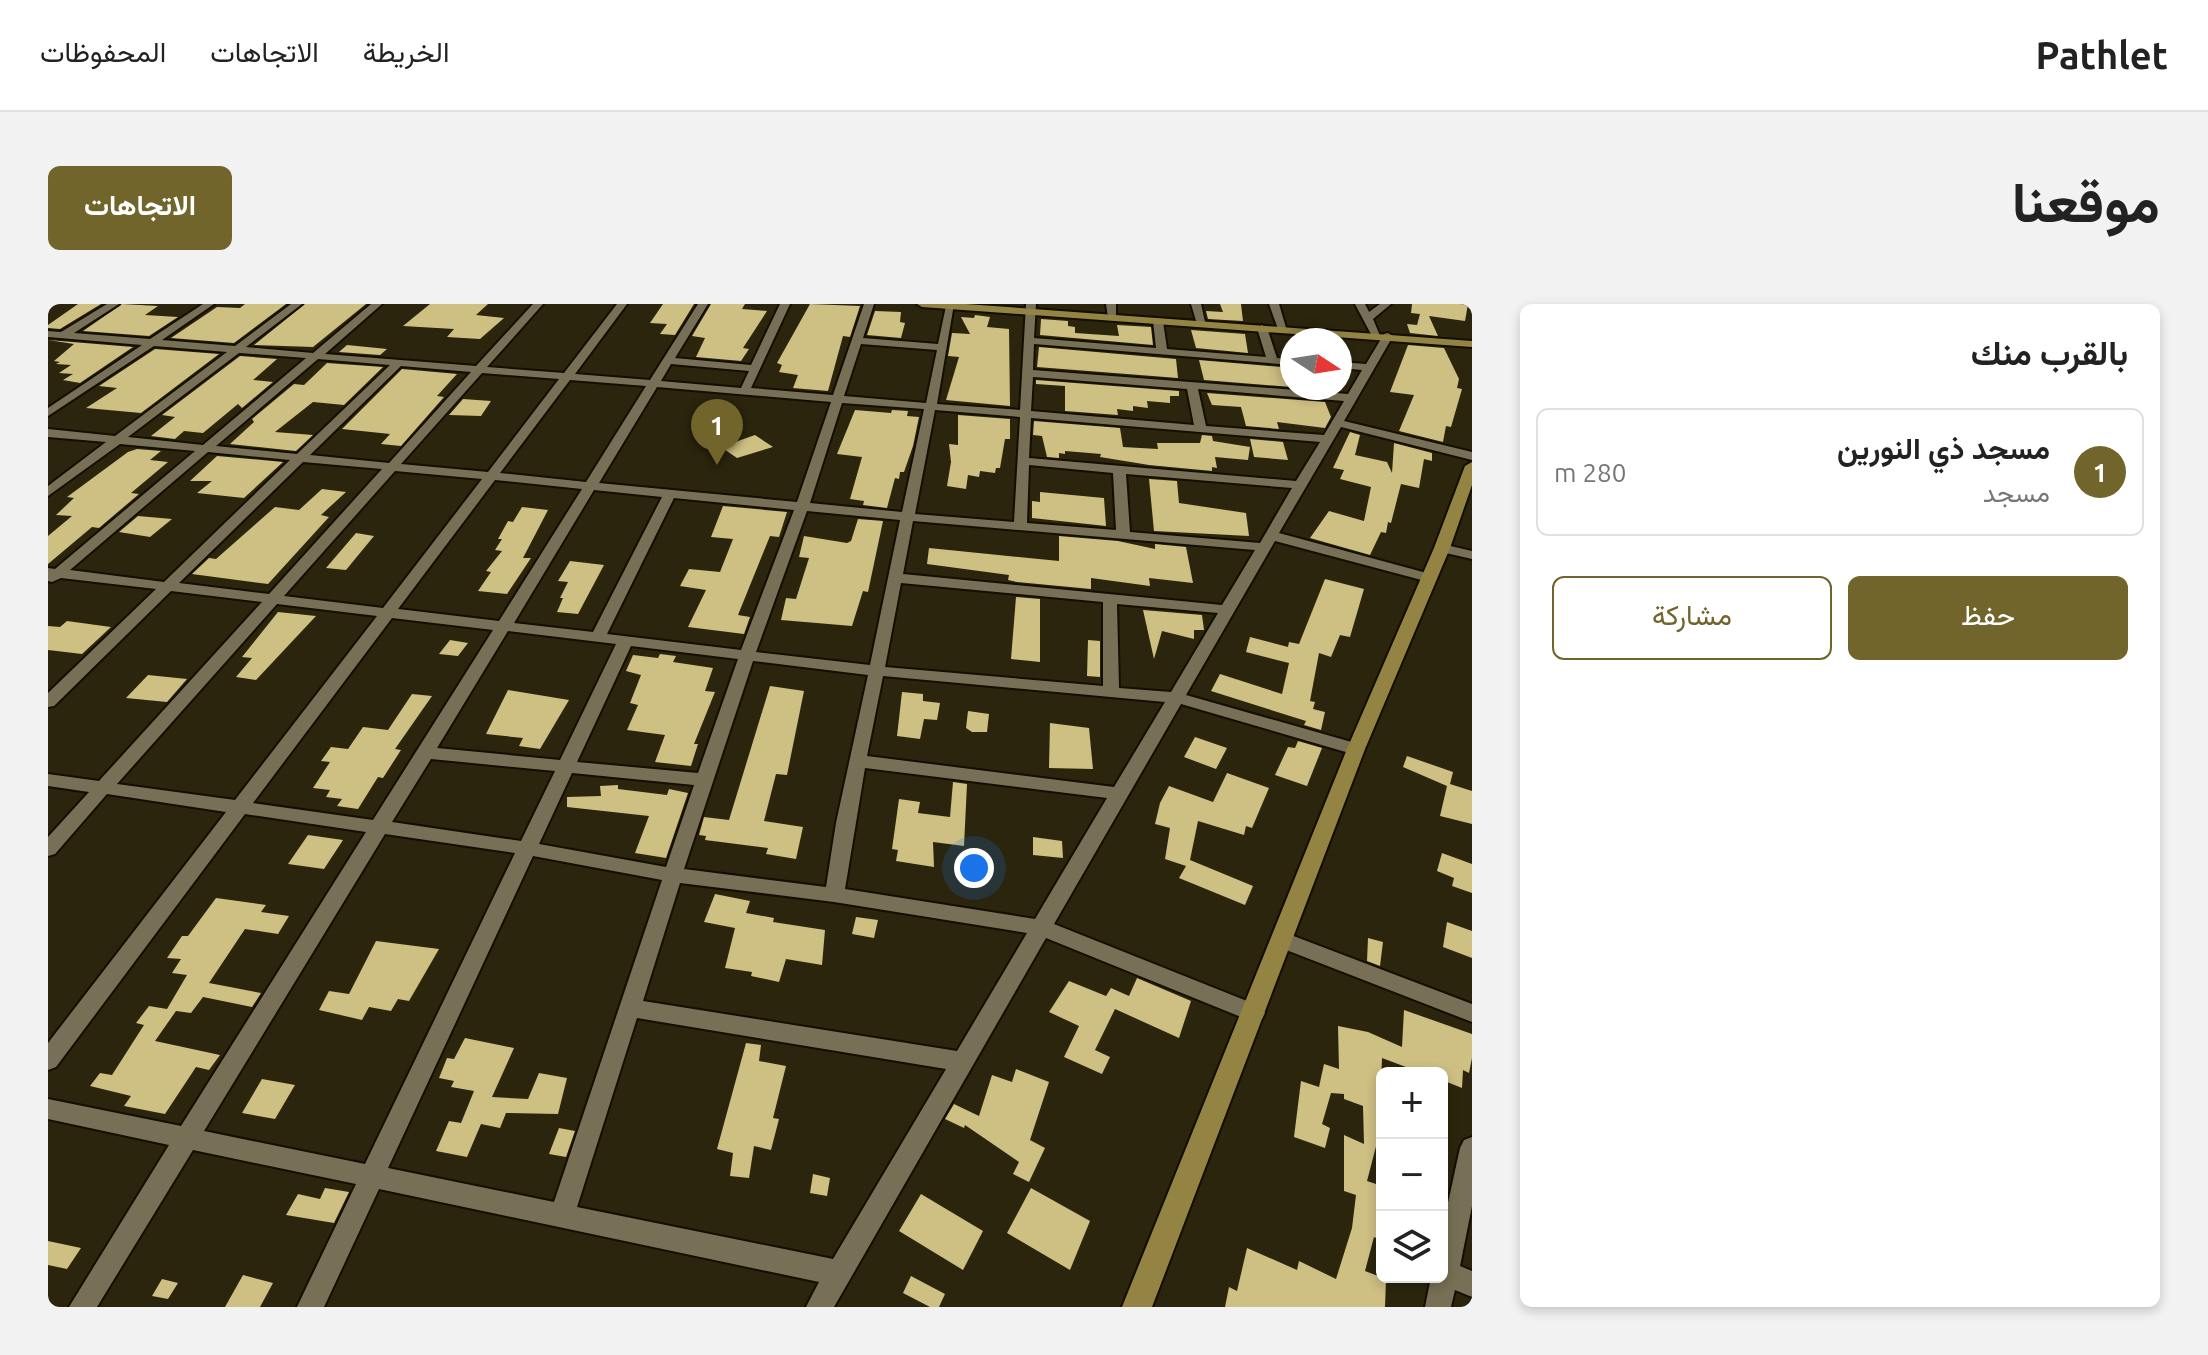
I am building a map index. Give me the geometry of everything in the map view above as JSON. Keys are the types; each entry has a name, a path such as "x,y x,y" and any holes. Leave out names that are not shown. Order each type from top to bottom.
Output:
{"street":[{"path":"48,345 114,304"},
{"path":"48,413 209,304"},
{"path":"48,492 297,304"},
{"path":"51,575 207,449 377,304"},
{"path":"48,849 538,304"},
{"path":"48,1060 622,304"},
{"path":"82,1307 703,304"},
{"path":"744,392 785,304"},
{"path":"563,1213 747,655 802,507 869,304"},
{"path":"922,304 1030,308 1280,329"},
{"path":"1111,304 1113,317"},
{"path":"1196,304 1202,324"},
{"path":"1274,304 1283,328"},
{"path":"1360,304 1367,319 1382,336"},
{"path":"1367,319 1386,304"},
{"path":"834,895 845,823 951,306"},
{"path":"1020,526 1030,308"},
{"path":"1158,321 1162,351"},
{"path":"1262,328 1272,360"},
{"path":"48,334 1325,439"},
{"path":"1352,334 1472,344"},
{"path":"824,1305 838,1273 1178,698 1325,439 1371,368 1382,336"},
{"path":"857,341 943,347"},
{"path":"1029,341 1280,361"},
{"path":"668,361 755,368"},
{"path":"48,702 165,585 303,457 398,363"},
{"path":"1352,366 1371,368"},
{"path":"1028,373 1353,398"},
{"path":"1192,386 1201,429"},
{"path":"1338,423 1472,456"},
{"path":"48,433 909,517 1123,535 1266,541 1429,578"},
{"path":"1023,461 1299,485"},
{"path":"1137,1307 1356,749 1442,548 1472,466"},
{"path":"1119,469 1123,535"},
{"path":"598,638 669,495"},
{"path":"1442,548 1472,555"},
{"path":"51,575 165,585 878,671 1178,698 1356,749"},
{"path":"897,578 1227,610"},
{"path":"1110,599 1111,692"},
{"path":"310,1307 626,640"},
{"path":"426,753 705,780"},
{"path":"859,761 1120,794"},
{"path":"48,780 526,848 673,875 834,895 1042,928 1254,1013"},
{"path":"1283,940 1472,1013"},
{"path":"629,1008 965,1062"},
{"path":"48,1109 563,1213 838,1273"},
{"path":"1448,1263 1472,1148"},
{"path":"1448,1274 1472,1284"},
{"path":"1438,1307 1444,1283"}],"building":[{"path":"78,304 101,304 60,329 48,328 48,325"},
{"path":"122,304 158,306 145,315 178,317 149,336 83,331"},
{"path":"245,304 286,304 234,343 171,338 217,307 240,308"},
{"path":"305,304 366,304 313,347 254,345"},
{"path":"430,304 488,304 476,315 504,318 480,339 447,337 454,329 403,326"},
{"path":"663,304 694,304 675,335 660,334 667,324 650,323"},
{"path":"711,304 745,304 742,309 767,311 743,348 749,349 741,361 696,357 705,338 692,336"},
{"path":"810,304 860,306 850,337 843,336 828,391 793,388 798,375 779,372 782,365 777,363"},
{"path":"1220,304 1241,304 1243,321 1208,319 1206,311 1223,312"},
{"path":"1412,304 1468,304 1465,321 1429,316 1438,336 1410,333 1407,324 1417,325 1420,314 1411,313"},
{"path":"875,311 901,312 900,322 905,323 901,338 867,335"},
{"path":"975,315 990,317 987,327 1009,329 1010,406 946,400 959,357 948,356 952,333 970,334 961,317 974,318"},
{"path":"1041,319 1068,321 1068,326 1075,327 1075,333 1119,336 1117,325 1151,327 1153,345 1040,335"},
{"path":"1191,330 1245,334 1248,353 1196,348"},
{"path":"48,340 133,347 80,383 63,380 73,374 59,373 71,365 56,364 60,362 54,361 74,344"},
{"path":"347,345 387,349 380,355 339,352"},
{"path":"1408,345 1444,348 1459,379 1457,388 1462,389 1451,427 1446,426 1443,442 1399,431 1414,395 1390,392"},
{"path":"1039,347 1176,359 1178,378 1037,367"},
{"path":"155,349 219,354 141,413 86,408 117,388 99,386"},
{"path":"240,356 277,359 253,380 273,382 242,408 238,404 203,433 184,431 175,439 151,436 175,417 162,415"},
{"path":"1199,360 1280,367 1280,386 1204,380"},
{"path":"327,363 383,367 344,405 313,402 275,432 313,435 296,451 230,444 254,422 252,419 294,384 304,385"},
{"path":"402,369 457,374 437,396 444,397 401,446 381,444 390,434 342,429"},
{"path":"1036,380 1179,391 1179,396 1170,396 1170,403 1147,401 1148,408 1133,406 1133,411 1117,409 1118,415 1065,411 1065,386 1036,384"},
{"path":"1207,393 1325,402 1331,417 1325,428 1277,422 1279,429 1246,426 1241,407 1212,405"},
{"path":"463,399 491,401 481,416 449,415"},
{"path":"855,410 908,411 907,416 919,417 904,472 900,472 899,479 895,478 887,508 863,505 864,501 850,499 862,457 837,454"},
{"path":"958,415 1010,419 1010,439 1005,439 1000,468 996,468 995,473 980,471 979,477 968,475 966,489 947,486 951,462 949,444 958,445"},
{"path":"1034,421 1120,428 1123,447 1158,449 1157,443 1200,443 1202,435 1212,436 1213,441 1250,447 1248,460 1215,457 1217,468 1212,467 1212,471 1149,465 1100,457 1101,454 1065,451 1065,454 1059,453 1059,458 1047,457 1042,436 1033,435"},
{"path":"1350,432 1360,435 1355,455 1387,462 1392,473 1394,443 1432,453 1432,461 1424,459 1419,488 1401,484 1391,523 1388,522 1386,533 1381,532 1370,555 1310,538 1329,511 1364,521 1371,487 1340,479 1344,470 1333,468"},
{"path":"755,435 773,447 737,458 721,447"},
{"path":"1250,439 1283,442 1288,460 1254,457"},
{"path":"137,449 161,451 150,460 168,462 131,493 139,494 99,528 92,527 48,564 48,536 72,516 56,515 74,498 67,497 128,452"},
{"path":"217,456 283,462 244,498 197,493 212,481 190,481"},
{"path":"1149,479 1177,481 1179,503 1246,513 1249,536 1154,531"},
{"path":"322,489 346,492 321,515 329,517 268,584 192,574 209,558 216,559 275,507 299,510"},
{"path":"1040,492 1104,498 1106,526 1032,518 1032,501 1040,502"},
{"path":"723,506 787,512 779,537 770,536 738,615 750,617 744,634 688,627 706,590 680,586 689,569 720,572 733,539 711,537"},
{"path":"522,507 548,510 523,558 531,558 507,594 478,591 491,572 486,571 502,551 495,550 502,539 498,539 508,521 513,522"},
{"path":"138,516 172,519 150,537 119,532"},
{"path":"858,519 883,521 868,592 863,591 852,626 781,620 786,598 796,599 809,558 799,557 804,536 847,543 851,541"},
{"path":"356,533 374,536 346,570 326,568"},
{"path":"1059,536 1118,541 1155,549 1155,544 1186,547 1193,583 1149,578 1150,586 1091,578 1091,589 1017,582 1008,580 1009,575 927,564 929,548 1059,561"},
{"path":"570,561 604,565 578,614 557,612 568,582 558,581"},
{"path":"1325,579 1364,589 1350,637 1340,635 1331,657 1319,653 1310,701 1315,702 1313,709 1325,712 1321,730 1304,725 1306,721 1211,691 1220,674 1282,694 1289,663 1246,652 1250,637 1288,647 1289,642 1299,644"},
{"path":"1016,597 1040,599 1040,662 1011,659"},
{"path":"1143,610 1202,615 1204,630 1194,630 1194,639 1162,631 1154,659"},
{"path":"278,612 316,616 256,680 236,677 252,658 242,657"},
{"path":"67,621 111,627 82,654 48,650 48,626 60,627"},
{"path":"450,640 468,643 458,656 439,654"},
{"path":"1088,640 1100,641 1100,677 1087,676"},
{"path":"660,654 676,656 673,662 713,668 705,691 715,692 694,744 698,744 691,766 655,762 665,735 627,730 638,705 630,703 641,675 626,671 633,655 658,658"},
{"path":"148,675 187,679 167,702 126,698"},
{"path":"770,686 804,691 787,775 776,774 764,821 803,827 796,859 766,854 768,848 705,840 706,836 699,835 704,817 729,820"},
{"path":"508,690 569,700 540,749 519,746 523,738 486,734"},
{"path":"902,692 923,694 923,701 940,703 937,720 924,719 920,739 897,736"},
{"path":"412,694 432,696 395,749 401,750 383,778 378,777 358,809 337,806 342,799 326,797 330,790 313,788 330,762 321,761 331,747 348,749 363,727 388,730"},
{"path":"968,711 989,714 987,732 972,732 966,728"},
{"path":"1050,723 1089,728 1093,769 1049,768"},
{"path":"1195,737 1227,748 1216,769 1184,757"},
{"path":"1298,741 1322,748 1307,786 1275,775 1288,747 1295,748"},
{"path":"1407,756 1453,772 1450,784 1472,791 1472,824 1440,816 1447,786 1403,767"},
{"path":"1227,773 1269,788 1252,828 1246,826 1244,835 1198,821 1190,860 1253,886 1245,905 1179,878 1186,866 1165,859 1170,828 1155,824 1160,803 1169,786 1213,802"},
{"path":"953,782 967,784 964,846 933,842 934,867 896,861 898,850 892,849 899,799 920,802 918,813 950,817"},
{"path":"618,785 618,789 667,795 669,789 688,793 666,858 635,853 649,816 567,807 567,797 601,796 600,786"},
{"path":"308,835 343,840 324,869 288,864"},
{"path":"1033,837 1062,841 1063,858 1033,855"},
{"path":"1442,853 1472,864 1472,893 1452,886 1454,878 1437,871"},
{"path":"715,894 750,901 746,913 774,918 773,922 825,930 822,965 786,959 779,982 751,976 752,972 725,968 735,928 704,922"},
{"path":"216,898 266,905 261,912 289,916 278,934 245,929 209,983 261,993 252,1007 203,997 191,1013 176,1011 155,1041 220,1055 209,1070 196,1067 165,1114 124,1106 131,1096 90,1086 100,1073 112,1075 144,1025 136,1023 149,1006 167,1009 187,975 172,973 181,959 167,958"},
{"path":"856,917 878,920 874,938 852,934"},
{"path":"1447,922 1472,931 1472,958 1443,947"},
{"path":"1368,938 1383,942 1380,966 1367,961"},
{"path":"376,941 439,949 409,1001 398,999 391,1011 369,1007 362,1020 319,1010 329,991 349,994"},
{"path":"1137,978 1191,1001 1179,1038 1115,1009 1095,1050 1110,1057 1102,1074 1064,1057 1079,1026 1049,1012 1069,981 1106,996 1111,988 1129,996"},
{"path":"1404,1010 1472,1034 1472,1058 1469,1073 1463,1070 1462,1088 1448,1082 1448,1067 1406,1067 1382,1058 1382,1067 1376,1067 1376,1146 1367,1181 1376,1184 1376,1238 1365,1271 1376,1275 1376,1283 1386,1283 1385,1307 1225,1307 1229,1287 1237,1291 1247,1248 1297,1270 1299,1261 1336,1279 1352,1228 1356,1195 1344,1191 1344,1135 1364,1144 1363,1106 1344,1099 1344,1094 1331,1093 1322,1124 1330,1128 1325,1148 1294,1137 1301,1081 1319,1087 1324,1064 1339,1069 1338,1026 1368,1032 1402,1047"},
{"path":"465,1038 514,1048 492,1097 528,1099 539,1073 567,1078 558,1114 506,1113 500,1128 481,1124 467,1157 436,1151 449,1121 461,1123 474,1091 451,1087 454,1081 439,1078 447,1058 454,1059"},
{"path":"746,1043 761,1045 759,1061 786,1066 773,1118 779,1119 771,1150 754,1146 749,1178 730,1176 733,1153 717,1149"},
{"path":"1016,1069 1049,1082 1030,1140 1045,1148 1029,1182 1013,1174 1019,1162 965,1125 964,1128 945,1119 954,1104 979,1116 992,1075 1012,1082"},
{"path":"262,1079 295,1085 275,1119 242,1113"},
{"path":"559,1128 575,1131 566,1157 549,1154"},
{"path":"813,1174 830,1178 827,1196 810,1193"},
{"path":"325,1188 349,1192 334,1223 286,1215 298,1194 320,1199"},
{"path":"1031,1188 1090,1221 1070,1270 1007,1233"},
{"path":"921,1194 983,1231 963,1270 899,1231"},
{"path":"48,1241 81,1248 67,1269 48,1265"},
{"path":"243,1275 273,1283 260,1307 225,1307"},
{"path":"911,1276 945,1294 939,1307 930,1307 903,1293"},
{"path":"162,1279 178,1283 168,1299 152,1296"}],"place":[{"name":"مسجد ذي النورين","path":"717,465"}]}
